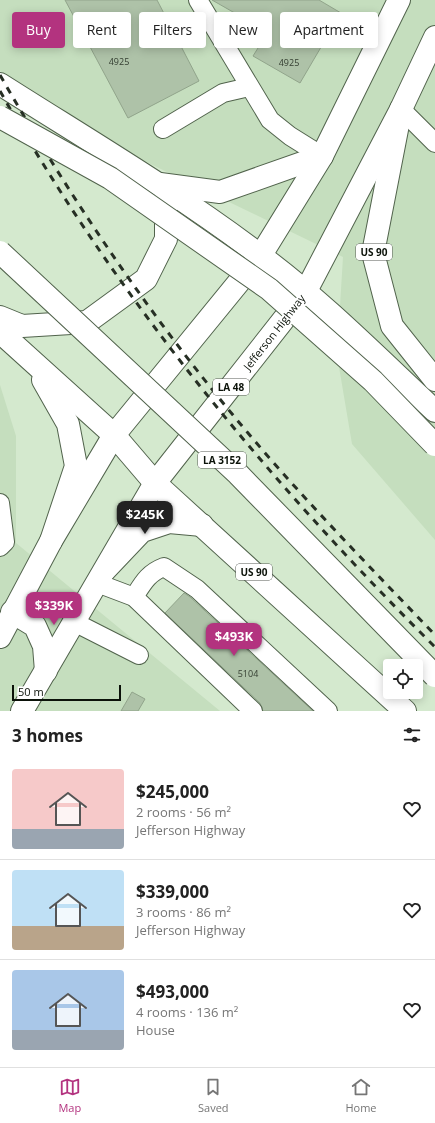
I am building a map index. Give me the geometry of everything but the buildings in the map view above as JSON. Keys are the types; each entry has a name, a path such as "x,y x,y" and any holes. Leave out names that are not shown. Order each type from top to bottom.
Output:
{"main road":[{"path":"0,637 6,613 114,435 261,255 322,156 399,0"},
{"name":"Jefferson Highway","path":"22,711 155,483 306,291 401,109 430,62 435,37"},
{"path":"0,84 157,184 261,255 306,291 435,411"},
{"name":"US 90","path":"401,109 373,253 392,326 435,380"},
{"path":"0,117 110,178 269,289 373,381 435,445"},
{"path":"157,184 220,192 322,156"},
{"path":"0,317 22,326 87,322 146,278 166,239 166,207 157,184"},
{"name":"LA 3152","path":"0,252 238,474 435,676"},
{"path":"0,332 33,364 114,435"},
{"path":"33,364 68,424 76,466 51,541"},
{"name":"US 90","path":"114,435 155,483 401,708"},
{"path":"101,576 142,531 169,522 202,525"},
{"path":"6,613 35,626 44,646 46,671"}],"street":[{"path":"198,0 270,120 290,136 322,156"},
{"path":"163,129 223,93 249,87"},
{"path":"401,109 435,143"},
{"path":"0,502 5,542 0,547"},
{"path":"134,597 147,575 164,567 173,572 197,589 328,711"},
{"path":"101,576 134,597 253,711"},
{"path":"74,622 139,655"}],"shaded area":[{"path":"0,0 435,0 435,540 352,444 337,355 343,257 136,157 0,71"},
{"path":"0,385 16,436 16,543 220,711 0,711"}],"railway":[{"path":"0,75 27,122 116,260 147,304 213,391 293,485 435,635"},
{"path":"0,91 45,167 93,241 144,313 198,384 312,519 435,647"}]}
